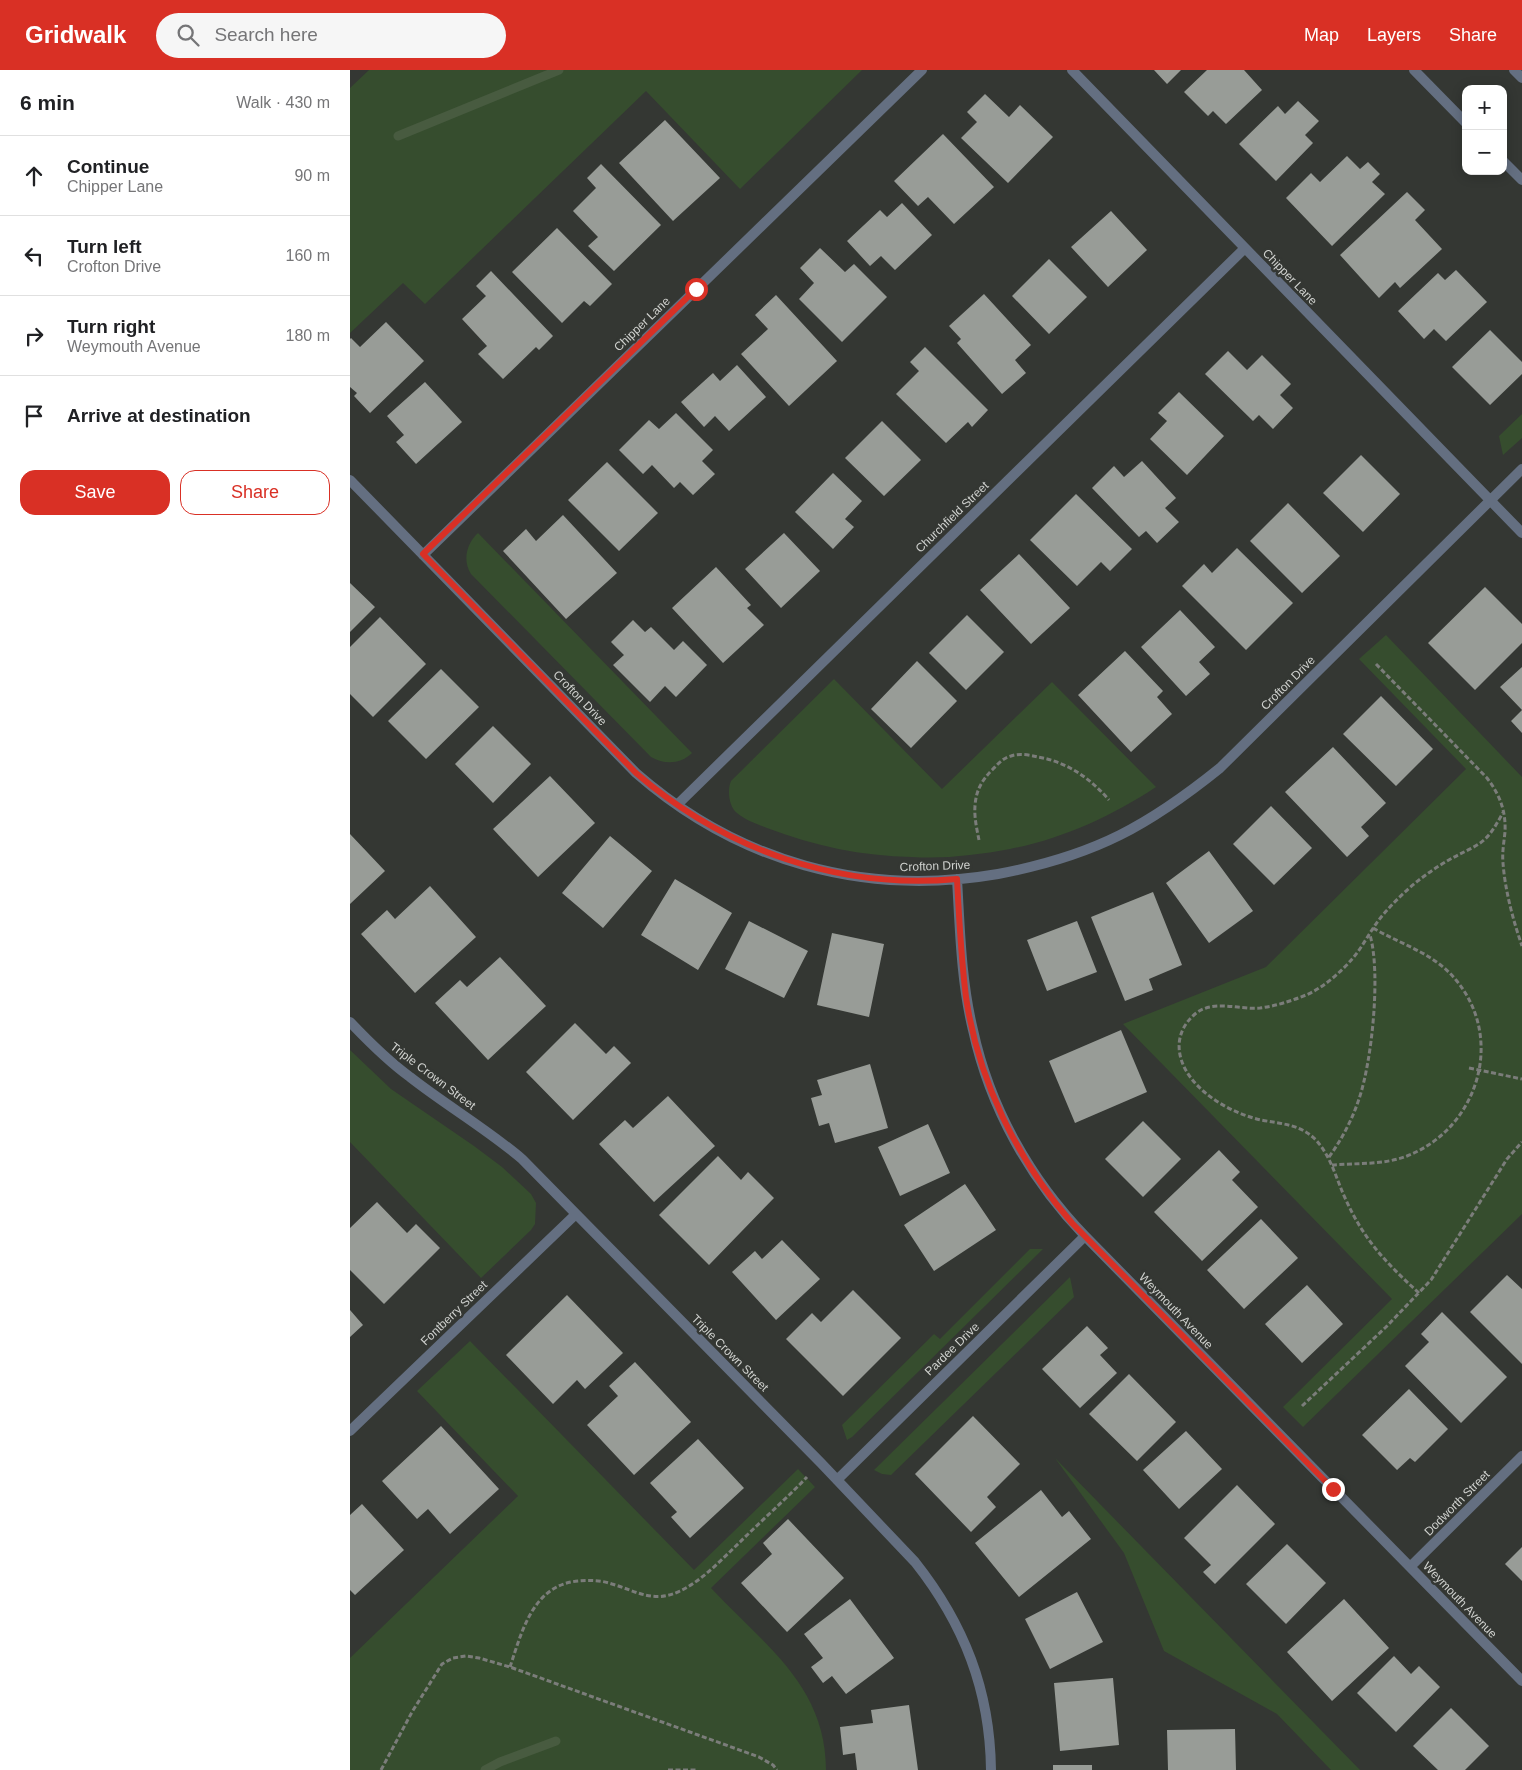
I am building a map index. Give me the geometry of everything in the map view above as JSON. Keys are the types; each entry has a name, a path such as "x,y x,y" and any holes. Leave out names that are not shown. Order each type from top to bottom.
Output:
{"street":[{"name":"Chipper Lane","path":"423,554 922,70"},
{"name":"Chipper Lane","path":"1072,70 1522,533"},
{"path":"1414,70 1462,119"},
{"path":"1514,70 1522,78"},
{"path":"1507,165 1522,180"},
{"name":"Churchfield Street","path":"678,805 1245,248"},
{"name":"Crofton Drive","path":"350,480 652,788 736,840 782,859 810,867 872,879 926,880 957,879 1014,871 1074,854 1119,835 1181,798 1220,768 1522,469"},
{"name":"Weymouth Avenue","path":"957,879 966,997 981,1063 994,1097 1022,1155 1039,1181 1085,1236 1522,1681"},
{"name":"Triple Crown Street","path":"350,1022 391,1063 508,1146 541,1177 915,1562 929,1579 951,1614 970,1656 981,1691 988,1729 991,1770"},
{"name":"Fontberry Street","path":"350,1431 576,1214"},
{"name":"Pardee Drive","path":"837,1480 1085,1236"},
{"name":"Dodworth Street","path":"1410,1567 1522,1456"}],"path":[{"path":"1376,664 1487,778 1498,794 1504,810 1505,825 1502,861 1507,890 1522,946"},
{"path":"980,840 974,809 978,787 984,778 1004,758 1013,755 1039,757 1067,766 1098,788 1109,800"},
{"path":"1419,1294 1388,1265 1368,1239 1345,1200 1328,1157 1314,1138 1299,1128 1282,1122 1262,1120 1239,1112 1208,1094 1185,1070 1178,1052 1178,1044 1186,1024 1196,1012 1211,1006 1259,1008 1275,1005 1308,994 1334,976 1353,958 1373,928 1392,906 1421,878 1485,839 1504,810"},
{"path":"1332,1165 1390,1161 1405,1157 1428,1146 1444,1133 1464,1110 1475,1089 1479,1069 1481,1042 1476,1018 1469,1001 1456,980 1430,956 1373,928"},
{"path":"1328,1157 1349,1124 1363,1086 1375,986 1374,956 1370,934"},
{"path":"1469,1068 1522,1079"},
{"path":"1302,1406 1419,1294 1442,1264 1499,1172 1522,1142"},
{"path":"510,1667 530,1615 546,1594 557,1586 570,1582 597,1581 612,1584 640,1595 653,1597 664,1597 680,1592 718,1563 807,1477"},
{"path":"381,1770 412,1712 442,1664 453,1658 466,1656 510,1667 759,1757 773,1765 777,1770"},
{"path":"668,1770 698,1770"}],"green space":[{"path":"369,70 862,70 740,189 646,91 425,304 403,283 350,333 350,88"},
{"path":"1522,414 1522,438 1503,455 1499,436"},
{"path":"478,533 692,753 688,757 678,761 667,762 651,757 471,574 466,558 467,552 471,542"},
{"path":"1386,635 1522,777 1522,1214 1303,1427 1283,1407 1392,1299 1123,1024 1266,967 1466,769 1359,659"},
{"path":"834,679 942,789 1052,682 1156,787 1122,808 1067,833 1029,845 973,855 949,857 875,855 838,849 802,840 747,820 732,807 729,789 731,781"},
{"path":"350,1050 391,1089 502,1167 531,1194 536,1203 535,1224 481,1278 350,1142"},
{"path":"1030,1249 1043,1249 847,1440 842,1425 934,1334 940,1339"},
{"path":"1070,1277 1074,1297 891,1475 882,1474 874,1470"},
{"path":"470,1341 694,1570 798,1469 815,1487 711,1588 770,1648 788,1668 803,1690 815,1714 823,1740 826,1770 350,1770 350,1658 518,1496 417,1391"},
{"path":"1055,1458 1360,1770 1331,1770 1277,1714 1164,1651 1124,1553"}],"building":[{"path":"1154,70 1181,70 1167,84"},
{"path":"1207,70 1244,70 1262,90 1226,124 1213,111 1208,116 1184,92"},
{"path":"985,94 1009,117 1020,105 1053,137 1008,183 961,138 977,122 967,112"},
{"path":"1298,101 1319,121 1305,135 1313,143 1276,181 1239,144 1278,106 1285,114"},
{"path":"665,120 720,178 673,221 619,163"},
{"path":"943,134 994,187 954,224 928,197 918,206 894,181"},
{"path":"1347,156 1360,169 1368,162 1380,174 1372,182 1385,194 1332,246 1286,198 1311,173 1320,182"},
{"path":"601,164 661,225 614,271 588,246 598,237 573,211 596,188 587,178"},
{"path":"1407,192 1425,210 1415,220 1442,249 1400,288 1395,282 1379,298 1340,255"},
{"path":"902,203 932,235 895,270 881,256 870,266 847,241 880,210 887,217"},
{"path":"1111,211 1147,250 1108,287 1071,247"},
{"path":"557,228 612,284 590,306 584,301 562,323 512,272"},
{"path":"820,248 845,272 854,264 887,297 842,342 799,299 814,283 800,268"},
{"path":"1049,259 1087,297 1049,334 1012,296"},
{"path":"1456,270 1487,302 1446,341 1434,329 1424,339 1398,311 1438,273 1445,280"},
{"path":"491,271 553,336 539,350 536,347 503,379 478,354 487,346 462,319 486,296 476,286"},
{"path":"984,294 1031,345 1015,360 1026,373 1002,394 957,343 961,339 949,326"},
{"path":"776,295 837,361 789,406 741,354 768,329 755,315"},
{"path":"386,322 424,361 370,413 354,396 357,393 350,387 350,339 360,347"},
{"path":"1490,330 1522,362 1522,374 1490,405 1452,367"},
{"path":"925,347 988,410 972,427 968,422 946,443 896,394 919,371 910,362"},
{"path":"1228,351 1247,370 1262,355 1291,384 1280,395 1293,408 1273,429 1259,415 1253,421 1205,374"},
{"path":"737,365 766,397 729,431 715,416 704,427 681,402 713,373 720,381"},
{"path":"425,382 462,422 416,464 396,442 404,435 387,416"},
{"path":"1179,392 1224,436 1187,475 1150,439 1167,421 1158,413"},
{"path":"676,413 713,450 702,461 715,474 693,495 680,482 674,488 652,465 643,474 619,450 649,420 659,429"},
{"path":"882,421 921,460 884,496 845,458"},
{"path":"1361,455 1400,494 1363,532 1323,493"},
{"path":"1142,461 1176,498 1165,508 1179,522 1157,543 1146,531 1139,537 1092,488 1114,466 1124,477"},
{"path":"607,462 658,513 619,551 568,500"},
{"path":"833,473 862,501 845,519 854,527 833,549 795,512"},
{"path":"1076,494 1132,549 1110,571 1101,562 1077,586 1030,540"},
{"path":"1288,503 1340,556 1302,593 1250,541"},
{"path":"563,515 617,573 566,619 503,551 526,529 536,541"},
{"path":"784,533 820,571 781,608 745,569"},
{"path":"1237,548 1293,603 1246,650 1182,586 1204,564 1212,573"},
{"path":"1019,554 1070,608 1031,644 980,590"},
{"path":"716,567 751,605 747,608 764,625 723,663 672,608"},
{"path":"350,583 375,607 350,632"},
{"path":"1485,587 1522,624 1522,643 1475,690 1428,643"},
{"path":"1180,610 1215,647 1199,662 1210,674 1186,696 1141,647"},
{"path":"967,615 1004,652 966,690 929,653"},
{"path":"380,617 426,664 373,717 350,694 350,647"},
{"path":"633,620 645,632 651,627 674,650 683,641 707,665 676,697 665,686 650,702 613,665 624,655 611,642"},
{"path":"1125,651 1163,691 1157,697 1172,714 1131,752 1078,695"},
{"path":"917,661 957,701 911,748 871,709"},
{"path":"1522,667 1522,710 1500,687"},
{"path":"441,669 479,707 426,759 388,721"},
{"path":"1381,696 1433,749 1396,786 1343,734"},
{"path":"1522,710 1522,733 1511,721"},
{"path":"493,726 531,764 493,803 455,764"},
{"path":"1333,747 1386,803 1361,827 1369,836 1347,857 1285,792"},
{"path":"550,776 595,823 538,877 493,829"},
{"path":"1271,806 1312,848 1274,885 1233,844"},
{"path":"350,834 385,871 350,904"},
{"path":"610,836 652,871 603,928 562,893"},
{"path":"1209,851 1253,911 1209,943 1166,883"},
{"path":"675,879 732,913 698,970 641,935"},
{"path":"430,886 476,937 415,993 361,934 387,910 395,919"},
{"path":"1153,892 1182,965 1149,979 1153,990 1125,1001 1091,917"},
{"path":"749,921 808,951 784,998 725,969"},
{"path":"1077,921 1097,972 1047,991 1027,940"},
{"path":"832,933 884,944 869,1017 817,1005"},
{"path":"500,957 546,1006 488,1060 435,1003 460,980 467,987"},
{"path":"575,1023 606,1054 614,1046 631,1063 573,1120 526,1072"},
{"path":"1121,1030 1147,1092 1075,1123 1049,1061"},
{"path":"870,1064 888,1128 835,1143 829,1123 819,1126 811,1098 822,1095 817,1080"},
{"path":"668,1096 715,1146 654,1202 599,1144 625,1120 633,1128"},
{"path":"1143,1121 1181,1159 1143,1197 1105,1159"},
{"path":"928,1124 950,1173 900,1196 878,1147"},
{"path":"1219,1150 1240,1172 1232,1180 1258,1207 1202,1261 1154,1212"},
{"path":"718,1156 741,1180 748,1172 774,1198 709,1265 659,1215"},
{"path":"965,1184 996,1230 934,1271 904,1225"},
{"path":"377,1202 407,1233 416,1224 440,1248 384,1304 350,1270 350,1228"},
{"path":"1261,1219 1298,1258 1244,1309 1207,1270"},
{"path":"782,1240 820,1279 776,1320 732,1272 755,1251 762,1259"},
{"path":"1507,1275 1522,1289 1522,1364 1470,1312"},
{"path":"1307,1285 1343,1324 1302,1363 1265,1324"},
{"path":"853,1290 901,1338 843,1396 786,1339 812,1313 821,1322"},
{"path":"567,1295 623,1353 585,1389 577,1380 553,1404 506,1355"},
{"path":"350,1310 363,1325 350,1337"},
{"path":"1442,1312 1507,1377 1461,1423 1405,1366 1429,1342 1421,1334"},
{"path":"1087,1326 1108,1348 1100,1355 1117,1373 1080,1408 1042,1369"},
{"path":"635,1362 691,1422 634,1475 587,1425 618,1396 609,1386"},
{"path":"1129,1374 1176,1422 1137,1461 1089,1414"},
{"path":"1409,1389 1448,1429 1415,1462 1410,1458 1397,1470 1362,1435"},
{"path":"973,1416 1020,1464 987,1497 996,1507 971,1532 915,1474"},
{"path":"441,1426 499,1489 450,1534 428,1509 417,1519 382,1481"},
{"path":"1186,1431 1222,1469 1179,1509 1143,1470"},
{"path":"698,1439 744,1488 690,1538 671,1517 677,1512 650,1483"},
{"path":"1237,1485 1275,1524 1215,1584 1203,1572 1211,1565 1184,1538"},
{"path":"1041,1490 1062,1517 1069,1511 1091,1539 1019,1597 975,1543"},
{"path":"362,1504 404,1550 355,1595 350,1590 350,1515"},
{"path":"788,1519 844,1578 787,1632 741,1583 772,1554 763,1543"},
{"path":"1287,1544 1326,1583 1286,1624 1246,1584"},
{"path":"1522,1547 1522,1581 1505,1564"},
{"path":"1077,1592 1103,1642 1050,1669 1025,1619"},
{"path":"850,1599 894,1658 846,1694 832,1676 823,1683 811,1667 823,1658 804,1634"},
{"path":"1344,1599 1389,1648 1332,1701 1287,1652"},
{"path":"1394,1656 1411,1674 1419,1666 1440,1687 1396,1732 1357,1693"},
{"path":"1113,1678 1119,1745 1060,1751 1054,1683"},
{"path":"909,1705 918,1770 857,1770 855,1753 843,1755 840,1727 873,1723 871,1710"},
{"path":"1451,1708 1489,1746 1465,1770 1438,1770 1413,1746"},
{"path":"1235,1729 1236,1770 1168,1770 1167,1730"},
{"path":"1053,1765 1092,1765 1092,1770 1053,1770"}],"waterway":[{"path":"398,136 559,70"},
{"path":"485,1770 500,1762 556,1741"}],"route":[{"path":"696,289 423,554 652,788 727,836 782,859 840,874 872,879 957,879 966,997 972,1029 981,1063 994,1097 1022,1155 1039,1181 1072,1223 1333,1489"}]}
